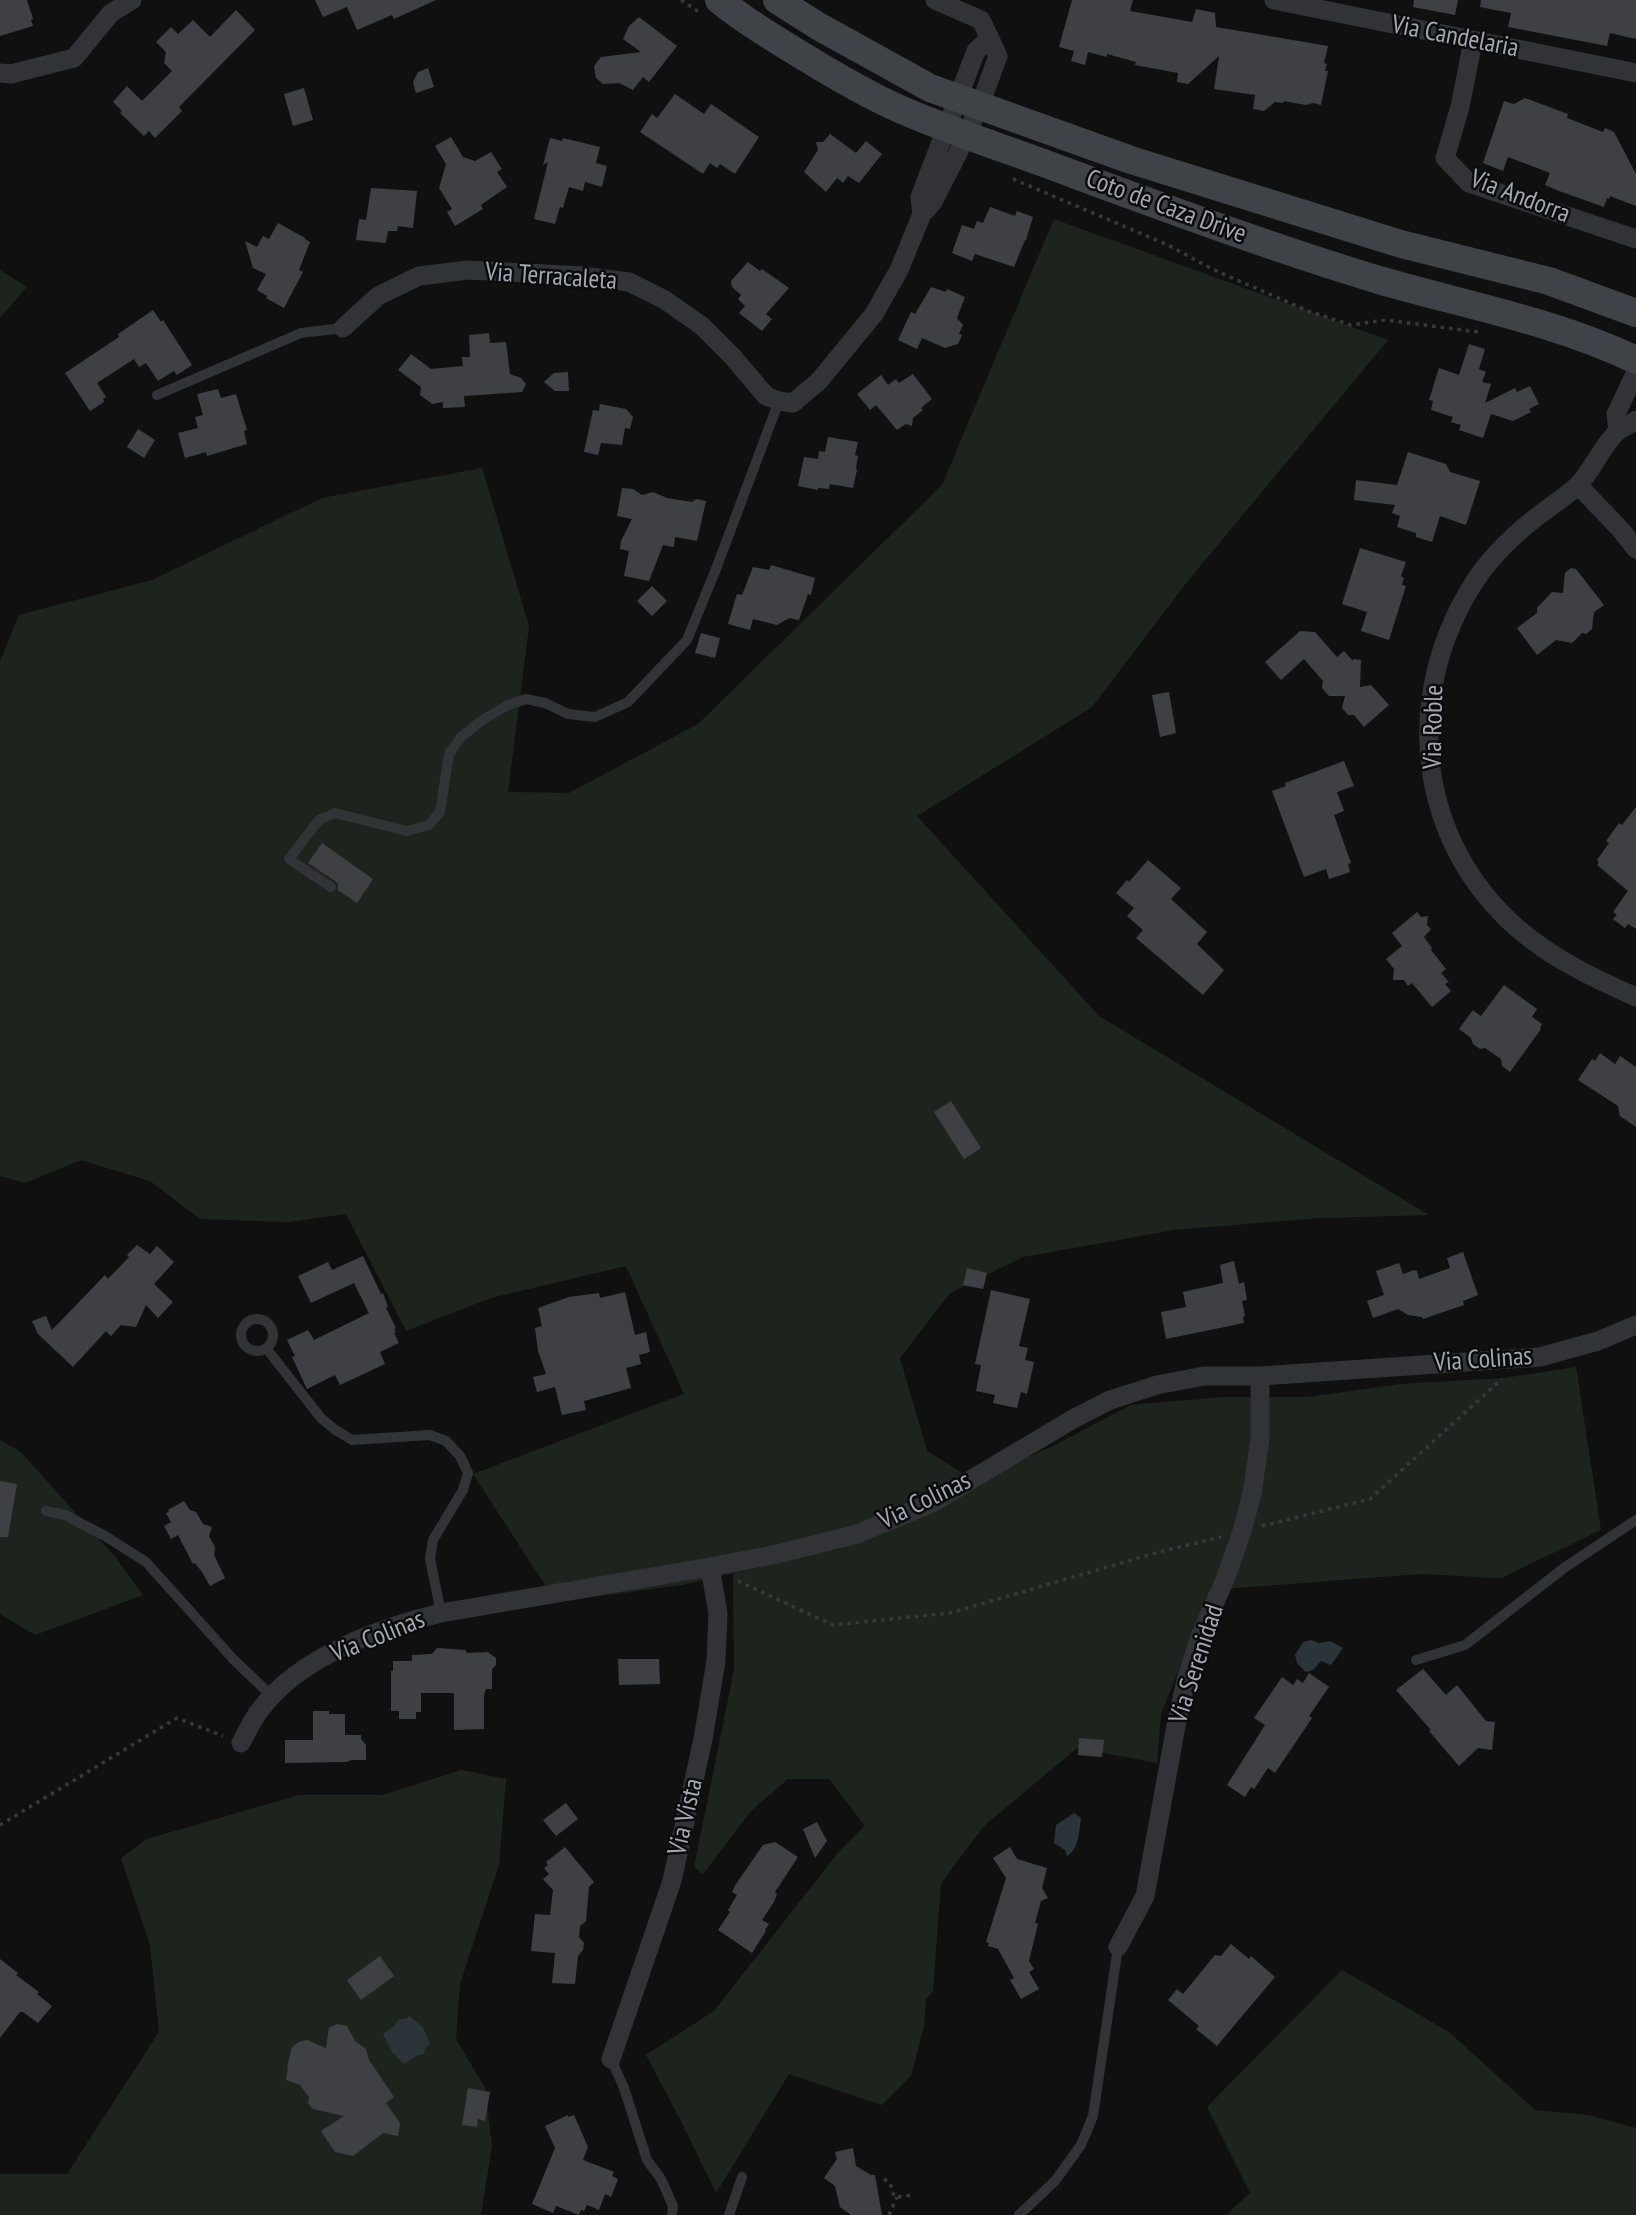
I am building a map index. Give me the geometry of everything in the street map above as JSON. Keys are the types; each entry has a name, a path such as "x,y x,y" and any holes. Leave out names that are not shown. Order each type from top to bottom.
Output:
{"main road":[{"name":"Coto de Caza Drive","path":"719,0 739,16 853,86 907,113 1329,264 1379,280 1503,312 1566,332 1636,360"},
{"name":"Coto de Caza Drive","path":"777,0 930,88 1131,160 1401,244 1549,281 1636,313"}],"street":[{"path":"0,72 11,74 74,58 110,13 132,0"},
{"path":"779,401 793,403 819,381 874,314 899,270 922,214 920,197 958,131 970,102 998,56 981,20 934,0"},
{"name":"Via Candelaria","path":"1274,0 1636,73"},
{"name":"Via Andorra","path":"1473,41 1460,107 1445,158 1469,183 1636,239"},
{"name":"Via Terracaleta","path":"342,328 379,296 419,276 468,270 582,276 629,282 665,300 702,326 766,396 779,401"},
{"name":"Via Roble","path":"1618,431 1616,414 1636,372"},
{"name":"Via Roble","path":"1636,420 1618,431 1578,485 1504,545 1471,587 1450,627 1435,675 1429,713 1433,783 1442,817 1458,853 1494,904 1546,951 1582,973 1636,997"},
{"path":"1578,485 1636,549"},
{"name":"Via Colinas","path":"241,1743 260,1710 294,1675 346,1645 412,1620 441,1613 710,1567 857,1534 932,1503 1110,1400 1157,1385 1204,1376 1260,1376 1540,1357 1598,1341 1636,1325"},
{"name":"Via Serenidad","path":"1118,1947 1145,1896 1175,1726 1186,1680 1201,1634 1226,1577 1252,1494 1260,1438 1260,1376"},
{"name":"Via Vista","path":"611,2059 672,1881 704,1739 716,1661 718,1613 710,1567"}],"lane":[{"path":"157,395 301,333 342,328"},
{"path":"331,887 289,859 319,820 335,813 407,831 429,825 440,812 449,754 461,737 481,720 508,705 526,699 545,703 568,714 595,717 628,702 687,640 779,401"},
{"path":"266,1348 321,1418 352,1440 430,1436 446,1441 460,1456 468,1473 463,1490 433,1540 429,1559 441,1613"},
{"path":"46,1511 65,1515 146,1562 234,1660 273,1697"},
{"path":"1416,1660 1465,1645 1564,1568 1636,1520"},
{"path":"1019,2215 1055,2181 1081,2145 1093,2116 1118,1947"},
{"path":"611,2059 624,2088 646,2161 661,2179 673,2206 672,2215"},
{"path":"729,2215 742,2177"}],"path":[{"path":"710,1567 832,1625 950,1613 1159,1552 1370,1499 1504,1378"},
{"path":"0,1825 177,1717 241,1743"},
{"path":"884,2179 890,2183 894,2196 897,2197"},
{"path":"897,2197 913,2195"},
{"path":"889,2215 897,2197"}],"shaded area":[{"path":"1054,219 1388,340 1187,582 1092,707 917,816 1099,1016 1429,1215 1320,1218 1174,1230 1023,1257 950,1293 900,1358 927,1451 975,1481 1055,1445 1131,1405 1222,1397 1307,1397 1401,1384 1504,1378 1576,1367 1601,1530 1501,1578 1419,1574 1211,1590 1161,1714 1157,1763 1077,1748 984,1826 941,1883 933,1991 926,1999 924,2026 911,2076 882,2105 789,2074 716,2193 646,2055 714,2011 837,1854 865,1826 829,1779 788,1779 751,1811 703,1874 694,1867 734,1670 733,1573 682,1585 556,1602 473,1474 684,1394 626,1266 491,1298 406,1331 346,1214 288,1222 200,1219 150,1181 81,1160 25,1183 0,1176 0,661 19,615 152,580 322,498 482,468 529,626 508,792 569,793 698,724 942,485"},
{"path":"0,270 27,287 0,318"},
{"path":"0,1440 21,1452 116,1558 143,1595 35,1635 0,1614"},
{"path":"1311,1640 1319,1643 1330,1641 1343,1648 1331,1665 1321,1661 1313,1670 1306,1672 1297,1663 1295,1655 1303,1642"},
{"path":"461,1770 506,1779 499,1865 460,1984 456,2039 485,2088 492,2146 481,2215 0,2215 0,2174 67,2174 159,2032 150,1945 121,1858 147,1839 299,1795 383,1795"},
{"path":"1074,1813 1081,1818 1079,1834 1074,1849 1067,1856 1065,1850 1054,1843 1056,1825"},
{"path":"1342,1970 1449,2032 1535,2110 1588,2115 1636,2128 1636,2215 1226,2215 1250,2193 1207,2107"},
{"path":"410,2016 423,2028 430,2044 425,2048 424,2054 404,2064 392,2052 383,2034 399,2019"}],"building":[{"path":"0,0 27,0 33,26 0,36"},
{"path":"315,0 436,0 394,19 392,15 357,30 347,7 323,17"},
{"path":"1072,0 1133,0 1130,11 1192,22 1196,9 1215,13 1216,27 1328,46 1324,63 1327,64 1325,71 1328,71 1321,105 1284,101 1275,102 1264,111 1253,109 1255,95 1214,89 1219,56 1188,84 1177,82 1178,73 1135,65 1136,62 1107,54 1107,57 1088,52 1085,65 1071,61 1074,51 1059,47"},
{"path":"1414,0 1458,0 1455,15 1413,7"},
{"path":"1481,0 1636,0 1636,39 1610,33 1607,46 1508,27 1511,13 1480,7"},
{"path":"236,10 255,30 179,107 182,111 155,138 149,131 144,136 120,113 122,111 113,102 127,86 142,101 172,71 164,63 166,52 156,42 171,27 178,34 193,20 210,37"},
{"path":"639,17 677,46 649,82 643,77 633,90 619,83 603,84 596,78 594,66 601,57 641,52 623,39 629,26"},
{"path":"428,68 434,87 416,93 413,82 418,72"},
{"path":"304,88 313,120 293,126 284,94"},
{"path":"675,94 704,114 711,104 759,137 735,174 720,164 717,168 710,163 703,174 640,132 652,114 657,118"},
{"path":"1525,98 1568,114 1567,118 1603,132 1605,128 1614,132 1636,174 1636,206 1610,196 1604,207 1559,191 1545,185 1550,173 1508,157 1503,171 1483,163 1504,101 1514,104"},
{"path":"830,134 856,153 866,141 882,154 859,183 848,176 843,183 837,178 826,192 804,172 818,150 816,142 823,142"},
{"path":"451,137 463,157 475,161 491,152 502,169 497,172 507,187 481,205 483,209 455,226 447,212 452,209 439,188 446,164 435,146"},
{"path":"550,138 562,141 563,138 600,147 596,163 607,166 602,187 585,182 583,191 569,187 555,224 534,219 548,162 543,165"},
{"path":"371,188 417,191 413,228 398,226 397,231 388,231 386,243 356,240 359,219 366,220"},
{"path":"990,207 1015,216 1017,211 1033,217 1014,267 975,254 972,261 952,253 962,225 974,229 977,221 983,223"},
{"path":"278,223 310,242 299,270 303,272 284,308 257,290 266,274 253,268 245,241 257,247 263,236 269,239"},
{"path":"748,262 789,288 766,314 772,319 762,331 739,313 745,306 738,299 741,295 732,287 731,281"},
{"path":"931,287 946,292 947,289 965,297 957,318 963,325 959,334 962,335 958,344 945,348 922,338 917,349 898,340 911,312 915,314"},
{"path":"153,310 161,322 163,320 192,365 177,375 174,371 158,381 146,363 139,367 134,359 97,383 106,397 104,402 90,411 65,373 119,337 118,334"},
{"path":"489,333 490,343 506,342 510,374 521,378 526,384 522,392 464,396 465,407 443,408 443,402 432,404 420,395 421,387 398,370 411,354 431,369 463,366 462,357 470,357 469,335"},
{"path":"1469,344 1485,349 1479,369 1486,372 1482,382 1491,384 1485,403 1515,388 1517,392 1530,386 1539,404 1529,409 1531,412 1513,421 1491,414 1483,438 1459,430 1461,425 1451,422 1453,417 1431,410 1433,401 1429,400 1439,368 1459,375"},
{"path":"568,372 569,391 555,391 544,382 554,373"},
{"path":"913,374 932,399 913,418 912,426 906,424 897,430 876,405 870,410 857,394 881,375 888,385 896,379 899,383"},
{"path":"218,389 221,398 236,394 247,430 244,431 247,444 207,456 206,452 185,458 178,433 198,428 195,417 203,415 197,394"},
{"path":"600,404 626,409 633,417 630,429 625,428 622,445 601,443 598,455 584,452 593,410 599,411"},
{"path":"138,429 155,440 144,458 127,447"},
{"path":"828,437 858,442 853,488 830,484 829,489 818,490 798,486 804,457 818,459 819,451 825,452"},
{"path":"1408,452 1446,464 1450,472 1480,481 1466,525 1440,516 1432,542 1397,527 1400,516 1392,513 1395,505 1354,500 1356,480 1397,485"},
{"path":"622,488 633,489 642,495 653,492 667,498 706,501 697,541 675,537 674,547 663,545 649,581 624,576 629,551 620,549 621,541 632,519 617,516"},
{"path":"1360,548 1406,562 1401,576 1404,578 1402,585 1406,586 1389,640 1361,631 1367,612 1342,604"},
{"path":"771,565 815,578 811,595 808,594 799,620 789,618 777,625 753,619 750,630 728,624 737,594 742,595 753,567 769,570"},
{"path":"1571,568 1576,569 1604,605 1594,612 1592,629 1586,634 1582,633 1572,643 1556,640 1537,655 1517,628 1537,613 1537,608 1552,592 1563,593 1565,573"},
{"path":"652,586 667,601 652,616 637,601"},
{"path":"1300,631 1315,632 1337,657 1344,651 1353,661 1361,660 1360,687 1371,685 1389,705 1364,727 1354,715 1348,715 1342,708 1345,696 1329,696 1322,688 1323,681 1304,659 1281,680 1265,662"},
{"path":"701,633 720,638 715,658 695,653"},
{"path":"1169,692 1176,733 1160,737 1152,695"},
{"path":"1344,761 1354,786 1337,792 1344,811 1334,815 1351,863 1348,864 1350,872 1329,879 1326,869 1304,877 1272,791 1286,786 1285,783"},
{"path":"1636,807 1636,929 1628,924 1625,928 1613,919 1617,915 1613,912 1628,891 1597,865 1597,860 1619,823 1622,825"},
{"path":"322,843 373,879 357,903 338,890 335,881 308,863"},
{"path":"1148,860 1181,888 1171,899 1207,932 1197,944 1224,970 1203,995 1136,938 1143,930 1127,916 1134,908 1116,893"},
{"path":"1417,912 1421,917 1428,916 1427,925 1431,929 1424,937 1446,969 1441,973 1449,982 1445,984 1451,991 1432,1007 1412,983 1408,986 1404,980 1393,980 1394,969 1386,959 1402,946 1392,933"},
{"path":"1504,985 1537,1009 1532,1017 1542,1024 1510,1072 1502,1066 1501,1059 1485,1048 1480,1049 1473,1044 1471,1038 1459,1029 1473,1010 1481,1016"},
{"path":"1600,1053 1615,1064 1620,1056 1636,1067 1636,1127 1620,1116 1618,1106 1578,1080 1592,1059 1595,1061"},
{"path":"951,1101 981,1148 964,1159 934,1112"},
{"path":"137,1245 150,1254 157,1246 174,1262 154,1284 173,1302 158,1318 146,1305 136,1327 121,1325 111,1336 106,1331 73,1367 38,1334 32,1321 46,1316 52,1330 105,1275 108,1279"},
{"path":"1463,1252 1478,1295 1463,1301 1464,1305 1423,1319 1398,1309 1373,1318 1367,1301 1384,1295 1376,1271 1399,1263 1403,1274 1414,1270 1417,1271 1419,1279 1450,1268 1447,1258"},
{"path":"363,1256 381,1294 383,1293 399,1343 380,1352 385,1364 340,1385 335,1375 307,1389 287,1340 308,1330 314,1340 369,1313 354,1283 311,1303 298,1276 328,1262 332,1270"},
{"path":"1234,1261 1239,1284 1244,1282 1247,1300 1242,1301 1244,1323 1166,1339 1161,1312 1186,1307 1183,1292 1223,1283 1220,1265"},
{"path":"967,1268 987,1273 983,1289 963,1285"},
{"path":"991,1290 1030,1299 1019,1346 1028,1348 1025,1360 1034,1362 1027,1394 1021,1392 1017,1408 993,1403 995,1395 976,1391 981,1365 975,1364"},
{"path":"625,1292 635,1335 646,1332 650,1352 639,1355 641,1364 626,1368 631,1388 584,1401 586,1410 562,1415 555,1387 537,1392 533,1377 546,1374 538,1351 535,1328 542,1326 538,1308 569,1297 599,1293 600,1298"},
{"path":"0,1481 17,1484 8,1537 0,1537"},
{"path":"184,1501 190,1510 196,1512 203,1524 212,1527 209,1536 225,1578 210,1586 202,1572 193,1564 178,1535 171,1539 164,1526 171,1522 166,1513 168,1510"},
{"path":"437,1648 465,1650 467,1653 488,1652 496,1658 496,1665 492,1669 492,1689 486,1689 484,1695 484,1729 454,1730 454,1693 421,1693 421,1712 416,1712 416,1719 399,1719 399,1711 391,1711 393,1661 412,1661 412,1655 432,1654"},
{"path":"618,1659 659,1659 660,1684 619,1685"},
{"path":"1423,1669 1446,1695 1457,1685 1486,1721 1495,1722 1492,1750 1478,1748 1459,1766 1429,1731 1431,1730 1396,1690"},
{"path":"1309,1673 1329,1687 1275,1773 1268,1768 1245,1797 1227,1785 1265,1725 1254,1718 1282,1677 1293,1685 1297,1679 1303,1683"},
{"path":"313,1711 345,1714 345,1735 361,1735 366,1745 366,1760 285,1763 285,1740 313,1740"},
{"path":"1079,1738 1104,1740 1102,1757 1078,1755"},
{"path":"566,1803 578,1819 556,1836 543,1820"},
{"path":"817,1822 827,1841 815,1858 803,1829"},
{"path":"775,1842 798,1857 775,1892 777,1894 774,1902 762,1920 769,1924 752,1953 718,1930 737,1895 732,1892 736,1884 763,1845"},
{"path":"565,1847 594,1882 589,1887 586,1921 580,1926 579,1937 584,1943 578,1956 575,1984 552,1983 555,1953 531,1951 535,1914 550,1915 553,1890 543,1879 549,1874 544,1868 548,1865 546,1862"},
{"path":"1010,1847 1017,1859 1047,1868 1042,1888 1048,1898 1041,1901 1029,1961 1034,1969 1029,1972 1039,1989 1021,1999 1010,1980 1014,1978 998,1949 988,1946 989,1943 986,1942 1006,1878 993,1858"},
{"path":"1231,1944 1249,1959 1251,1956 1275,1977 1217,2046 1196,2029 1199,2026 1168,2000 1177,1989 1183,1994 1215,1955 1221,1956"},
{"path":"380,1956 394,1976 361,2000 347,1980"},
{"path":"0,1959 52,2006 38,2023 20,2012 0,2038"},
{"path":"337,2024 347,2026 355,2041 366,2049 369,2060 394,2097 386,2103 400,2123 398,2136 383,2133 353,2156 335,2152 321,2131 344,2116 313,2109 308,2103 309,2097 300,2085 286,2080 292,2047 307,2040 326,2048 329,2028"},
{"path":"468,2088 490,2092 485,2121 478,2119 477,2127 462,2125"},
{"path":"568,2115 574,2115 588,2147 583,2160 614,2172 612,2176 618,2179 611,2197 605,2194 599,2210 587,2205 579,2215 556,2206 553,2213 532,2204 555,2148 545,2126"},
{"path":"853,2148 856,2166 875,2175 882,2215 851,2215 840,2207 835,2186 824,2178 837,2159 835,2152"}]}
